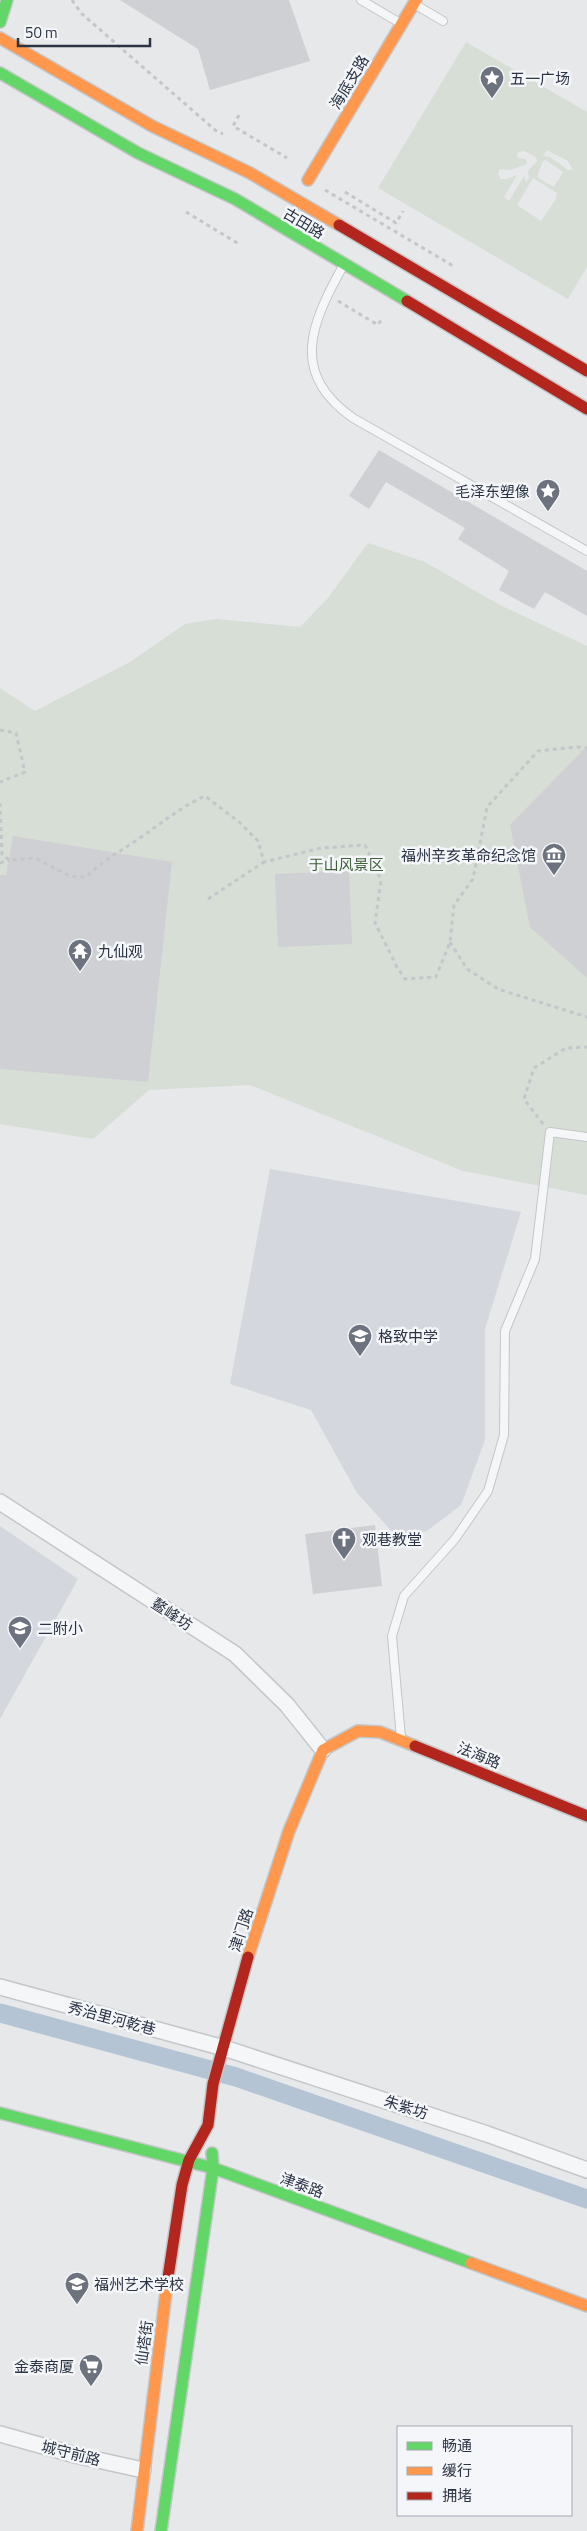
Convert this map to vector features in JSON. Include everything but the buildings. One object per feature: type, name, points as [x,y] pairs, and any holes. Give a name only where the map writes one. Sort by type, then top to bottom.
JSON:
[{"type":"street","points":[[0,22],[7,0]]},
{"type":"street","name":"海底支路","points":[[308,180],[415,2]]},
{"type":"street","name":"古田路","points":[[0,38],[152,126],[250,173],[587,371]]},
{"type":"street","name":"古田路","points":[[0,73],[138,152],[235,199],[587,409]]},
{"type":"street","name":"鳌峰坊","points":[[0,1502],[235,1654],[287,1705],[323,1750]]},
{"type":"street","name":"法海路","points":[[323,1750],[358,1731],[380,1732],[587,1816]]},
{"type":"street","name":"津门路","points":[[189,2160],[208,2125],[213,2084],[250,1948],[289,1831],[311,1774],[323,1750]]},
{"type":"street","name":"秀治里河乾巷","points":[[0,1987],[224,2048]]},
{"type":"street","name":"朱紫坊","points":[[224,2048],[486,2134],[587,2170]]},
{"type":"street","name":"津泰路","points":[[0,2113],[189,2160],[587,2306]]},
{"type":"street","points":[[161,2531],[213,2168],[208,2125]]},
{"type":"street","name":"仙塔街","points":[[136,2531],[182,2185],[189,2160]]},
{"type":"street","name":"城守前路","points":[[0,2434],[75,2455],[143,2470]]},
{"type":"lane","points":[[361,0],[402,24]]},
{"type":"lane","points":[[415,2],[443,21]]},
{"type":"lane","points":[[344,264],[330,290],[316,328],[310,359],[325,393],[336,406],[587,551]]},
{"type":"lane","points":[[401,1740],[392,1636],[404,1596],[455,1539],[488,1491],[504,1435],[505,1331],[535,1259],[550,1132],[587,1137]]},
{"type":"path","points":[[72,0],[82,14],[215,130],[232,139]]},
{"type":"path","points":[[240,115],[233,126],[287,158]]},
{"type":"path","points":[[308,180],[460,270]]},
{"type":"path","points":[[345,192],[396,223],[404,211]]},
{"type":"path","points":[[186,212],[239,244]]},
{"type":"path","points":[[331,297],[378,325],[381,320]]},
{"type":"path","points":[[0,730],[16,733],[25,772],[0,782]]},
{"type":"path","points":[[208,899],[264,862],[321,848],[365,845],[381,880],[375,923],[398,969],[405,979],[436,978],[450,942],[454,905],[473,879],[487,807],[538,751],[577,747],[587,748]]},
{"type":"path","points":[[0,863],[9,860],[35,858],[70,876],[86,877],[98,864],[140,838],[180,808],[205,796],[239,822],[258,841],[264,862]]},
{"type":"path","points":[[0,803],[2,854],[9,860]]},
{"type":"path","points":[[450,942],[467,969],[498,988],[587,1017]]},
{"type":"path","points":[[550,1132],[524,1098],[534,1068],[566,1048],[587,1047]]},
{"type":"shaded area","name":"格致中学","points":[[270,1169],[521,1212],[485,1329],[485,1440],[461,1505],[427,1531],[397,1537],[357,1493],[311,1410],[230,1384]]},
{"type":"shaded area","name":"二附小","points":[[0,1526],[78,1579],[0,1719]]},
{"type":"green space","name":"五一广场","points":[[466,42],[587,112],[587,267],[568,299],[378,188]],"holes":[[[547,150],[568,161],[573,170],[568,170],[550,157],[543,156]],[[524,151],[536,157],[537,161],[528,171],[529,179],[526,182],[524,176],[509,201],[504,197],[517,175],[507,179],[500,179],[498,172],[500,169],[510,170],[527,164],[526,159],[518,158],[518,152]],[[546,160],[563,172],[554,187],[537,177],[543,161]],[[533,178],[557,193],[556,199],[541,221],[517,205]]]},
{"type":"green space","name":"于山风景区","points":[[368,543],[425,562],[498,604],[587,646],[587,1195],[463,1171],[250,1085],[149,1090],[93,1139],[0,1124],[0,688],[35,711],[130,662],[185,624],[216,619],[300,627],[328,598]]},
{"type":"waterway","points":[[0,2013],[236,2077],[587,2199]]},
{"type":"traffic: fast","points":[[0,22],[7,0]]},
{"type":"traffic: fast","points":[[0,73],[138,153],[235,199],[407,301]]},
{"type":"traffic: fast","points":[[0,2113],[213,2168],[471,2263]]},
{"type":"traffic: fast","points":[[161,2531],[213,2168],[212,2153]]},
{"type":"traffic: slow","points":[[308,180],[416,0]]},
{"type":"traffic: slow","points":[[0,38],[152,126],[250,173],[339,225]]},
{"type":"traffic: slow","points":[[248,1957],[289,1831],[323,1750],[358,1731],[380,1732],[415,1746]]},
{"type":"traffic: slow","points":[[471,2263],[587,2306]]},
{"type":"traffic: slow","points":[[137,2531],[167,2284]]},
{"type":"traffic: jam","points":[[339,225],[587,371]]},
{"type":"traffic: jam","points":[[407,301],[587,409]]},
{"type":"traffic: jam","points":[[415,1746],[587,1816]]},
{"type":"traffic: jam","points":[[167,2284],[182,2185],[189,2160],[208,2125],[213,2084],[248,1957]]},
{"type":"place","name":"五一广场","points":[[492,99]]},
{"type":"place","name":"毛泽东塑像","points":[[548,512]]},
{"type":"place","name":"福州辛亥革命纪念馆","points":[[554,876]]},
{"type":"place","name":"九仙观","points":[[80,972]]},
{"type":"place","name":"格致中学","points":[[360,1357]]},
{"type":"place","name":"观巷教堂","points":[[344,1560]]},
{"type":"place","name":"二附小","points":[[20,1649]]},
{"type":"place","name":"福州艺术学校","points":[[77,2305]]},
{"type":"place","name":"金泰商厦","points":[[91,2387]]}]
